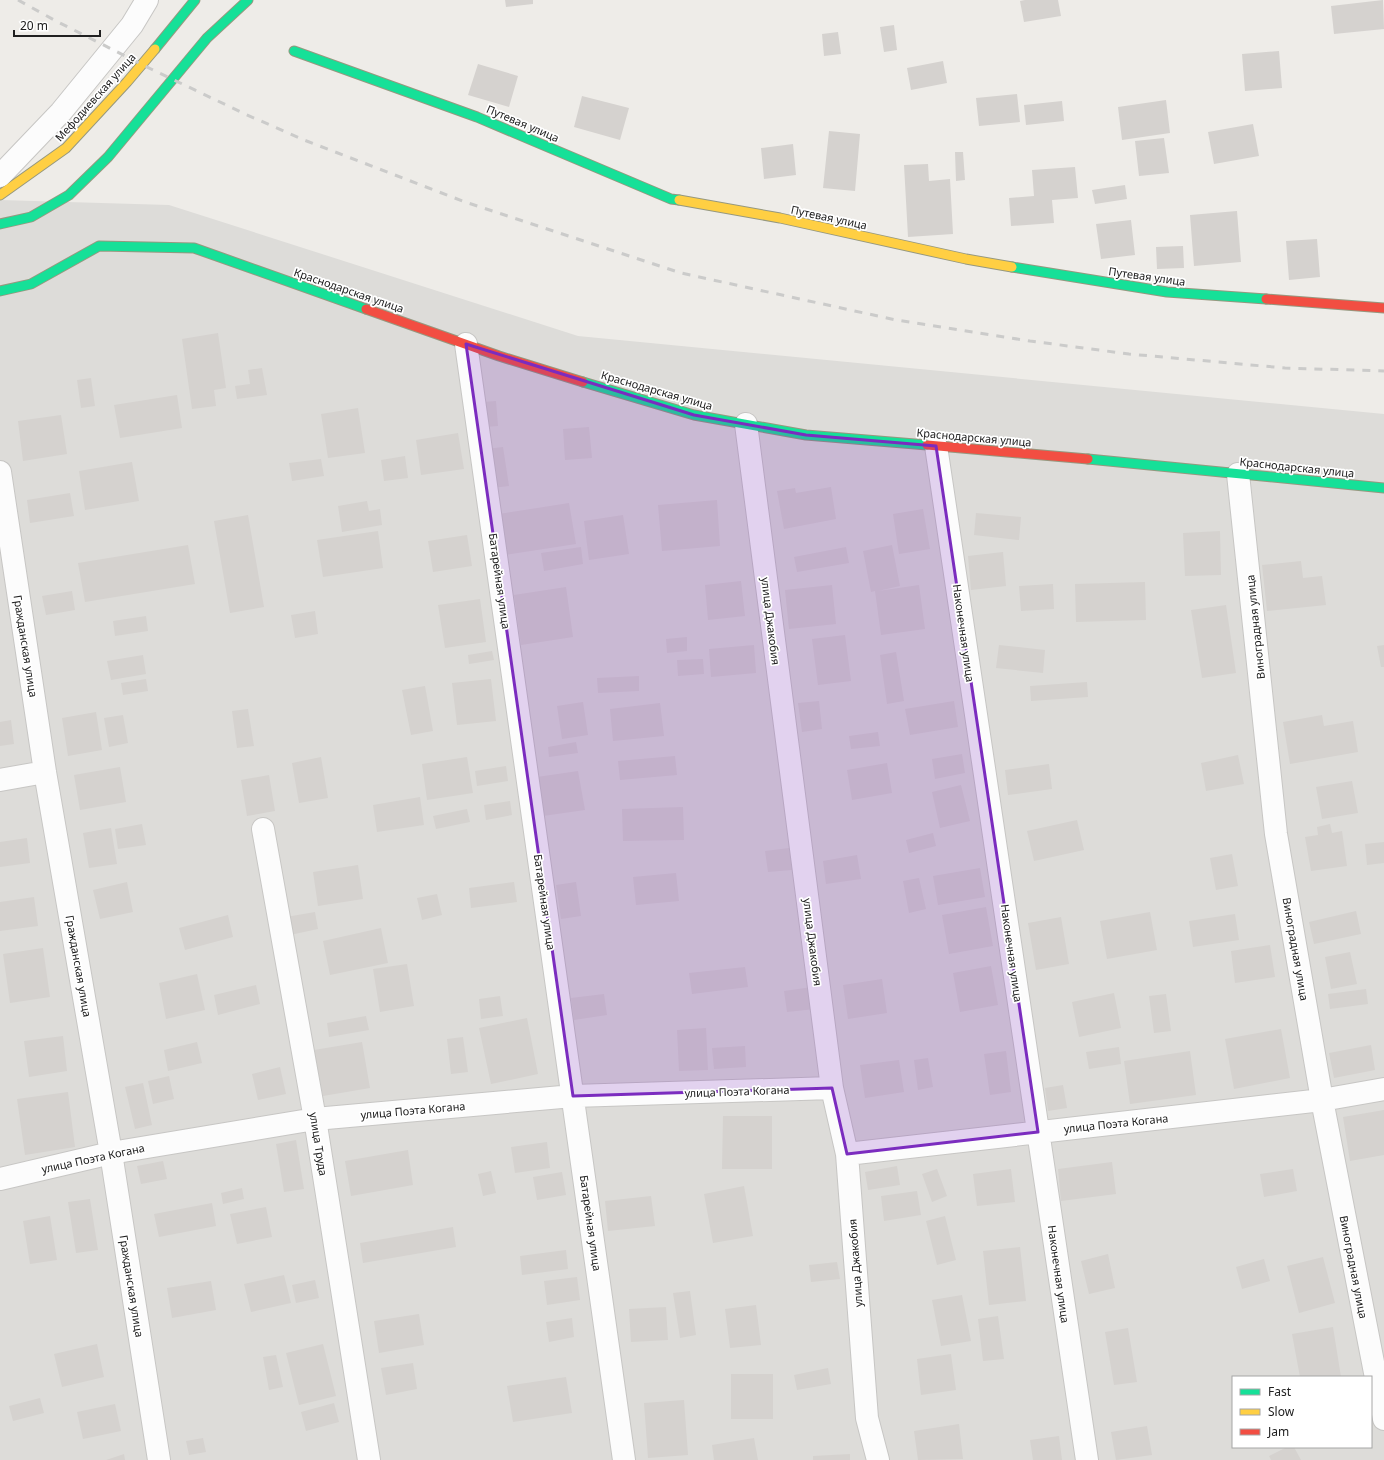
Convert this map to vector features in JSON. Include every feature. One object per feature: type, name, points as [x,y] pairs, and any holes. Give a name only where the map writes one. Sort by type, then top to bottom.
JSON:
[{"type":"street","points":[[0,176],[61,112],[132,25],[147,0]]},
{"type":"street","name":"Мефодиевская улица","points":[[0,195],[66,148],[127,82],[195,0]]},
{"type":"street","points":[[0,224],[31,217],[69,195],[108,157],[207,38],[248,0]]},
{"type":"street","name":"Путевая улица","points":[[294,51],[477,117],[671,199],[780,218],[966,259],[1167,292],[1384,308]]},
{"type":"street","name":"Краснодарская улица","points":[[0,291],[31,284],[99,246],[194,248],[499,356],[694,415],[806,435],[1384,488]]},
{"type":"street","name":"Батарейная улица","points":[[466,344],[624,1460]]},
{"type":"street","name":"улица Джакобия","points":[[746,424],[832,1088],[847,1154],[867,1418],[878,1460]]},
{"type":"street","name":"Наконечная улица","points":[[936,446],[1087,1460]]},
{"type":"street","name":"Гражданская улица","points":[[0,472],[46,772],[111,1153],[159,1460]]},
{"type":"street","name":"Виноградная улица","points":[[1238,474],[1276,834],[1322,1100],[1384,1419]]},
{"type":"street","points":[[0,780],[46,772]]},
{"type":"street","name":"улица Труда","points":[[263,830],[315,1119],[369,1460]]},
{"type":"street","name":"улица Поэта Когана","points":[[0,1179],[111,1153],[315,1119],[573,1096],[832,1088]]},
{"type":"street","name":"улица Поэта Когана","points":[[847,1154],[1322,1100],[1384,1089]]},
{"type":"highlighted area","points":[[466,344],[694,415],[806,435],[936,446],[1038,1132],[847,1154],[832,1088],[573,1096]]},
{"type":"shaded area","points":[[0,200],[169,205],[578,336],[1384,414],[1384,1460],[0,1460]]},
{"type":"building","points":[[505,0],[533,0],[533,4],[506,7]]},
{"type":"building","points":[[1058,0],[1061,16],[1024,22],[1020,1]]},
{"type":"building","points":[[1383,0],[1384,29],[1334,34],[1331,6]]},
{"type":"building","points":[[894,25],[897,50],[884,52],[880,27]]},
{"type":"building","points":[[838,32],[841,54],[824,56],[822,34]]},
{"type":"building","points":[[1279,51],[1282,88],[1245,91],[1242,54]]},
{"type":"building","points":[[943,61],[947,83],[911,90],[907,68]]},
{"type":"building","points":[[478,64],[518,76],[509,107],[468,95]]},
{"type":"building","points":[[1017,94],[1020,122],[979,126],[976,98]]},
{"type":"building","points":[[582,96],[629,108],[620,140],[574,127]]},
{"type":"building","points":[[1166,100],[1170,133],[1122,140],[1118,107]]},
{"type":"building","points":[[1062,101],[1064,121],[1026,125],[1024,105]]},
{"type":"building","points":[[1253,124],[1259,156],[1214,164],[1208,132]]},
{"type":"building","points":[[829,131],[860,134],[855,191],[823,188]]},
{"type":"building","points":[[1164,138],[1169,173],[1139,176],[1135,141]]},
{"type":"building","points":[[793,144],[796,175],[764,179],[761,148]]},
{"type":"building","points":[[955,152],[963,152],[965,180],[956,181]]},
{"type":"building","points":[[928,164],[929,181],[950,179],[953,234],[908,237],[904,165]]},
{"type":"building","points":[[1075,167],[1078,198],[1052,200],[1054,223],[1011,226],[1009,198],[1034,196],[1032,170]]},
{"type":"building","points":[[1125,185],[1127,199],[1095,204],[1092,190]]},
{"type":"building","points":[[1237,211],[1241,262],[1194,266],[1190,215]]},
{"type":"building","points":[[1131,220],[1135,255],[1101,259],[1096,224]]},
{"type":"building","points":[[1317,239],[1320,277],[1289,280],[1286,241]]},
{"type":"building","points":[[1183,246],[1184,268],[1157,269],[1156,247]]},
{"type":"building","points":[[218,333],[226,388],[214,390],[216,406],[192,409],[182,339]]},
{"type":"building","points":[[262,368],[267,395],[237,399],[235,386],[250,384],[248,370]]},
{"type":"building","points":[[91,378],[95,406],[81,408],[77,380]]},
{"type":"building","points":[[177,395],[182,428],[120,438],[114,405]]},
{"type":"building","points":[[496,401],[498,426],[485,427],[483,402]]},
{"type":"building","points":[[358,408],[365,453],[328,458],[321,414]]},
{"type":"building","points":[[61,415],[67,454],[23,461],[18,421]]},
{"type":"building","points":[[589,427],[592,458],[565,460],[563,429]]},
{"type":"building","points":[[458,433],[464,469],[421,475],[416,440]]},
{"type":"building","points":[[503,447],[509,486],[492,488],[486,449]]},
{"type":"building","points":[[405,456],[408,478],[384,481],[381,460]]},
{"type":"building","points":[[321,459],[324,476],[292,481],[289,463]]},
{"type":"building","points":[[132,462],[139,501],[85,510],[79,471]]},
{"type":"building","points":[[831,487],[836,519],[784,529],[777,491],[795,488],[796,493]]},
{"type":"building","points":[[70,493],[74,516],[30,523],[27,500]]},
{"type":"building","points":[[717,500],[720,546],[662,551],[658,505]]},
{"type":"building","points":[[367,501],[369,511],[380,509],[382,525],[342,532],[338,506]]},
{"type":"building","points":[[569,503],[576,544],[505,555],[499,514]]},
{"type":"building","points":[[923,509],[930,549],[899,554],[893,514]]},
{"type":"building","points":[[976,513],[1021,517],[1019,540],[974,535]]},
{"type":"building","points":[[248,515],[264,607],[230,613],[214,521]]},
{"type":"building","points":[[623,515],[629,554],[589,560],[584,521]]},
{"type":"building","points":[[378,531],[383,568],[323,577],[317,540]]},
{"type":"building","points":[[1220,531],[1221,575],[1185,576],[1183,533]]},
{"type":"building","points":[[467,535],[472,566],[433,572],[428,541]]},
{"type":"building","points":[[188,545],[195,584],[85,602],[78,563]]},
{"type":"building","points":[[892,545],[900,586],[878,591],[919,585],[925,629],[881,635],[875,591],[871,592],[863,551]]},
{"type":"building","points":[[581,547],[583,564],[544,571],[541,553]]},
{"type":"building","points":[[846,547],[849,563],[797,572],[794,557]]},
{"type":"building","points":[[1003,552],[1006,586],[971,590],[968,556]]},
{"type":"building","points":[[1301,561],[1303,578],[1322,576],[1326,605],[1267,611],[1262,565]]},
{"type":"building","points":[[741,581],[745,616],[708,620],[705,585]]},
{"type":"building","points":[[1145,582],[1146,620],[1076,622],[1075,584]]},
{"type":"building","points":[[1053,584],[1054,609],[1021,611],[1019,586]]},
{"type":"building","points":[[832,585],[836,624],[789,629],[785,590]]},
{"type":"building","points":[[566,587],[573,637],[521,645],[514,595]]},
{"type":"building","points":[[72,591],[75,610],[46,615],[42,596]]},
{"type":"building","points":[[480,599],[486,642],[445,648],[438,605]]},
{"type":"building","points":[[1226,605],[1236,673],[1202,678],[1191,610]]},
{"type":"building","points":[[315,611],[318,634],[295,638],[291,615]]},
{"type":"building","points":[[146,616],[148,631],[115,636],[113,621]]},
{"type":"building","points":[[845,635],[851,681],[818,685],[812,639]]},
{"type":"building","points":[[687,637],[687,651],[667,653],[666,639]]},
{"type":"building","points":[[754,645],[756,673],[711,677],[709,649]]},
{"type":"building","points":[[999,645],[1045,650],[1043,673],[996,668]]},
{"type":"building","points":[[1384,645],[1384,667],[1381,667],[1377,646]]},
{"type":"building","points":[[492,651],[494,660],[469,664],[468,655]]},
{"type":"building","points":[[896,652],[904,701],[887,704],[880,655]]},
{"type":"building","points":[[143,655],[146,674],[111,680],[107,661]]},
{"type":"building","points":[[703,659],[704,674],[678,676],[677,660]]},
{"type":"building","points":[[639,676],[639,691],[598,693],[597,678]]},
{"type":"building","points":[[146,679],[148,691],[123,695],[121,683]]},
{"type":"building","points":[[491,679],[496,721],[457,725],[452,683]]},
{"type":"building","points":[[1087,682],[1088,697],[1031,701],[1030,686]]},
{"type":"building","points":[[425,686],[433,731],[411,735],[402,690]]},
{"type":"building","points":[[819,701],[822,729],[802,732],[798,703]]},
{"type":"building","points":[[954,701],[958,727],[910,735],[905,709]]},
{"type":"building","points":[[583,702],[588,735],[562,739],[557,706]]},
{"type":"building","points":[[660,703],[664,736],[613,741],[610,709]]},
{"type":"building","points":[[248,709],[254,746],[237,748],[232,711]]},
{"type":"building","points":[[96,712],[102,750],[68,756],[62,718]]},
{"type":"building","points":[[123,715],[128,743],[109,747],[104,718]]},
{"type":"building","points":[[1322,715],[1324,726],[1353,721],[1358,752],[1290,764],[1283,722]]},
{"type":"building","points":[[11,720],[14,744],[0,746],[0,722]]},
{"type":"building","points":[[878,732],[880,746],[851,749],[849,736]]},
{"type":"building","points":[[576,742],[578,753],[549,757],[548,747]]},
{"type":"building","points":[[962,754],[965,773],[935,779],[932,759]]},
{"type":"building","points":[[1238,755],[1244,784],[1206,791],[1201,763]]},
{"type":"building","points":[[675,756],[677,775],[620,780],[618,761]]},
{"type":"building","points":[[321,757],[328,798],[299,803],[292,763]]},
{"type":"building","points":[[467,757],[473,793],[427,800],[422,764]]},
{"type":"building","points":[[887,763],[892,793],[852,800],[847,770]]},
{"type":"building","points":[[1049,764],[1052,789],[1008,795],[1005,770]]},
{"type":"building","points":[[506,766],[508,781],[477,786],[475,771]]},
{"type":"building","points":[[120,767],[126,802],[80,810],[74,775]]},
{"type":"building","points":[[578,771],[585,810],[543,816],[537,777]]},
{"type":"building","points":[[269,775],[275,811],[247,816],[241,780]]},
{"type":"building","points":[[1352,781],[1358,813],[1322,819],[1316,787]]},
{"type":"building","points":[[961,785],[970,821],[940,828],[932,792]]},
{"type":"building","points":[[420,797],[424,825],[377,832],[373,805]]},
{"type":"building","points":[[510,801],[512,815],[486,820],[484,805]]},
{"type":"building","points":[[683,807],[684,840],[623,841],[622,809]]},
{"type":"building","points":[[467,809],[470,822],[436,829],[433,816]]},
{"type":"building","points":[[1077,820],[1084,850],[1034,861],[1027,831]]},
{"type":"building","points":[[142,824],[146,845],[118,849],[115,829]]},
{"type":"building","points":[[1330,824],[1332,833],[1342,831],[1347,866],[1311,871],[1305,837],[1318,835],[1317,827]]},
{"type":"building","points":[[111,828],[117,864],[89,868],[83,833]]},
{"type":"building","points":[[933,833],[936,846],[909,853],[906,840]]},
{"type":"building","points":[[27,838],[30,863],[0,867],[0,842]]},
{"type":"building","points":[[1384,842],[1384,863],[1367,865],[1365,844]]},
{"type":"building","points":[[789,848],[792,870],[768,872],[765,851]]},
{"type":"building","points":[[1232,854],[1238,886],[1216,890],[1210,858]]},
{"type":"building","points":[[857,855],[861,879],[826,884],[823,861]]},
{"type":"building","points":[[358,865],[363,899],[318,906],[313,872]]},
{"type":"building","points":[[980,868],[985,897],[938,905],[933,876]]},
{"type":"building","points":[[676,873],[679,901],[636,905],[633,877]]},
{"type":"building","points":[[919,878],[926,909],[909,913],[903,881]]},
{"type":"building","points":[[127,882],[133,912],[100,919],[93,890]]},
{"type":"building","points":[[514,882],[517,902],[471,908],[469,888]]},
{"type":"building","points":[[576,882],[581,916],[561,919],[556,885]]},
{"type":"building","points":[[437,894],[442,915],[422,920],[417,898]]},
{"type":"building","points":[[34,897],[38,926],[0,931],[0,902]]},
{"type":"building","points":[[986,907],[993,946],[949,954],[942,915]]},
{"type":"building","points":[[1356,911],[1361,934],[1314,944],[1309,922]]},
{"type":"building","points":[[315,912],[318,929],[290,935],[286,917]]},
{"type":"building","points":[[1150,912],[1157,950],[1107,959],[1100,921]]},
{"type":"building","points":[[1235,914],[1239,940],[1193,947],[1189,921]]},
{"type":"building","points":[[228,915],[233,937],[185,950],[179,928]]},
{"type":"building","points":[[1061,917],[1069,964],[1036,970],[1028,923]]},
{"type":"building","points":[[381,928],[388,963],[330,975],[323,941]]},
{"type":"building","points":[[1270,945],[1275,977],[1235,983],[1231,951]]},
{"type":"building","points":[[43,948],[50,997],[10,1003],[3,954]]},
{"type":"building","points":[[1350,952],[1357,984],[1331,989],[1325,957]]},
{"type":"building","points":[[407,964],[414,1006],[380,1012],[373,969]]},
{"type":"building","points":[[991,966],[998,1005],[960,1012],[953,973]]},
{"type":"building","points":[[745,967],[748,987],[692,994],[689,973]]},
{"type":"building","points":[[197,974],[205,1010],[166,1019],[159,983]]},
{"type":"building","points":[[882,979],[887,1013],[848,1019],[843,985]]},
{"type":"building","points":[[256,985],[260,1004],[218,1015],[214,995]]},
{"type":"building","points":[[812,987],[815,1009],[787,1012],[784,991]]},
{"type":"building","points":[[1366,989],[1368,1004],[1330,1009],[1328,994]]},
{"type":"building","points":[[1114,993],[1121,1028],[1079,1037],[1072,1002]]},
{"type":"building","points":[[604,994],[607,1015],[574,1020],[571,998]]},
{"type":"building","points":[[1166,994],[1171,1031],[1154,1033],[1149,996]]},
{"type":"building","points":[[500,996],[503,1016],[481,1019],[479,999]]},
{"type":"building","points":[[366,1016],[369,1030],[329,1037],[327,1023]]},
{"type":"building","points":[[527,1018],[538,1074],[491,1084],[479,1028]]},
{"type":"building","points":[[706,1028],[708,1070],[679,1071],[677,1030]]},
{"type":"building","points":[[1281,1029],[1290,1078],[1234,1089],[1225,1039]]},
{"type":"building","points":[[63,1036],[67,1071],[29,1077],[24,1041]]},
{"type":"building","points":[[463,1037],[468,1072],[451,1074],[447,1039]]},
{"type":"building","points":[[197,1042],[202,1063],[168,1071],[164,1050]]},
{"type":"building","points":[[362,1042],[370,1088],[323,1096],[314,1050]]},
{"type":"building","points":[[1371,1045],[1375,1070],[1334,1078],[1329,1053]]},
{"type":"building","points":[[745,1046],[746,1067],[714,1069],[712,1048]]},
{"type":"building","points":[[1119,1047],[1121,1064],[1089,1069],[1086,1052]]},
{"type":"building","points":[[1006,1051],[1011,1092],[990,1095],[984,1054]]},
{"type":"building","points":[[1190,1051],[1196,1095],[1130,1104],[1124,1061]]},
{"type":"building","points":[[928,1058],[933,1087],[918,1090],[914,1060]]},
{"type":"building","points":[[899,1060],[904,1092],[865,1098],[860,1065]]},
{"type":"building","points":[[280,1067],[286,1094],[258,1100],[252,1074]]},
{"type":"building","points":[[169,1076],[174,1099],[153,1104],[148,1081]]},
{"type":"building","points":[[143,1083],[152,1125],[135,1129],[125,1087]]},
{"type":"building","points":[[1063,1085],[1067,1108],[1048,1111],[1045,1088]]},
{"type":"building","points":[[68,1092],[75,1147],[25,1155],[17,1099]]},
{"type":"building","points":[[1384,1110],[1384,1155],[1350,1161],[1343,1117]]},
{"type":"building","points":[[723,1116],[772,1116],[772,1169],[722,1169]]},
{"type":"building","points":[[296,1140],[304,1189],[284,1192],[276,1144]]},
{"type":"building","points":[[547,1142],[550,1168],[515,1173],[511,1147]]},
{"type":"building","points":[[408,1150],[413,1185],[351,1196],[345,1161]]},
{"type":"building","points":[[163,1161],[167,1179],[141,1184],[137,1166]]},
{"type":"building","points":[[1112,1162],[1116,1194],[1061,1201],[1058,1169]]},
{"type":"building","points":[[897,1166],[900,1185],[868,1190],[865,1172]]},
{"type":"building","points":[[937,1169],[947,1196],[932,1202],[922,1174]]},
{"type":"building","points":[[1011,1169],[1015,1202],[977,1206],[973,1174]]},
{"type":"building","points":[[1293,1169],[1297,1191],[1264,1197],[1260,1174]]},
{"type":"building","points":[[491,1171],[496,1193],[483,1196],[478,1174]]},
{"type":"building","points":[[562,1172],[566,1195],[537,1200],[533,1177]]},
{"type":"building","points":[[744,1186],[753,1236],[713,1243],[704,1194]]},
{"type":"building","points":[[242,1188],[244,1199],[223,1204],[221,1193]]},
{"type":"building","points":[[917,1191],[921,1215],[884,1221],[881,1196]]},
{"type":"building","points":[[651,1196],[655,1226],[608,1231],[605,1201]]},
{"type":"building","points":[[90,1199],[98,1250],[76,1253],[68,1202]]},
{"type":"building","points":[[212,1203],[216,1226],[159,1237],[154,1214]]},
{"type":"building","points":[[266,1207],[272,1237],[237,1244],[230,1214]]},
{"type":"building","points":[[50,1216],[57,1260],[30,1264],[23,1221]]},
{"type":"building","points":[[945,1216],[956,1260],[937,1265],[926,1221]]},
{"type":"building","points":[[453,1227],[456,1247],[363,1263],[360,1243]]},
{"type":"building","points":[[1020,1247],[1026,1301],[989,1305],[983,1251]]},
{"type":"building","points":[[566,1250],[568,1269],[522,1275],[520,1256]]},
{"type":"building","points":[[1108,1254],[1115,1288],[1089,1294],[1081,1261]]},
{"type":"building","points":[[1323,1257],[1335,1303],[1299,1313],[1287,1266]]},
{"type":"building","points":[[1264,1259],[1270,1281],[1242,1289],[1236,1267]]},
{"type":"building","points":[[837,1262],[840,1279],[811,1282],[809,1265]]},
{"type":"building","points":[[284,1275],[291,1303],[251,1312],[244,1284]]},
{"type":"building","points":[[577,1277],[580,1300],[547,1305],[544,1281]]},
{"type":"building","points":[[315,1280],[319,1298],[296,1303],[292,1285]]},
{"type":"building","points":[[211,1281],[216,1310],[172,1318],[167,1288]]},
{"type":"building","points":[[690,1291],[696,1335],[680,1338],[673,1293]]},
{"type":"building","points":[[962,1295],[971,1341],[941,1346],[932,1300]]},
{"type":"building","points":[[756,1305],[761,1345],[730,1348],[725,1309]]},
{"type":"building","points":[[666,1307],[668,1340],[631,1342],[629,1309]]},
{"type":"building","points":[[419,1314],[424,1345],[379,1353],[374,1321]]},
{"type":"building","points":[[998,1316],[1004,1359],[983,1361],[978,1319]]},
{"type":"building","points":[[572,1318],[574,1337],[549,1342],[546,1322]]},
{"type":"building","points":[[1333,1327],[1341,1376],[1300,1376],[1292,1334]]},
{"type":"building","points":[[1128,1328],[1137,1382],[1114,1385],[1105,1332]]},
{"type":"building","points":[[97,1344],[104,1377],[62,1387],[54,1354]]},
{"type":"building","points":[[323,1344],[336,1396],[299,1405],[286,1353]]},
{"type":"building","points":[[951,1354],[956,1390],[921,1395],[917,1359]]},
{"type":"building","points":[[276,1355],[283,1387],[269,1390],[263,1357]]},
{"type":"building","points":[[413,1363],[417,1389],[386,1395],[381,1368]]},
{"type":"building","points":[[828,1368],[831,1384],[797,1390],[794,1375]]},
{"type":"building","points":[[731,1374],[773,1374],[773,1419],[731,1419]]},
{"type":"building","points":[[566,1377],[572,1413],[513,1422],[507,1386]]},
{"type":"building","points":[[40,1398],[44,1413],[13,1421],[9,1406]]},
{"type":"building","points":[[684,1400],[688,1455],[648,1458],[644,1403]]},
{"type":"building","points":[[334,1403],[339,1422],[306,1431],[301,1412]]},
{"type":"building","points":[[115,1404],[121,1431],[83,1439],[77,1412]]},
{"type":"building","points":[[959,1424],[963,1459],[918,1460],[914,1431]]},
{"type":"building","points":[[1147,1426],[1152,1455],[1116,1460],[1111,1432]]},
{"type":"building","points":[[1059,1436],[1062,1460],[1033,1460],[1030,1440]]},
{"type":"building","points":[[203,1438],[206,1452],[189,1455],[186,1441]]},
{"type":"building","points":[[754,1438],[758,1460],[714,1460],[712,1445]]},
{"type":"building","points":[[1285,1448],[1295,1448],[1301,1460],[1271,1460],[1269,1456]]},
{"type":"building","points":[[124,1454],[125,1460],[106,1460]]},
{"type":"building","points":[[850,1454],[850,1460],[813,1460],[813,1456]]},
{"type":"railway","points":[[18,0],[151,69],[245,114],[304,140],[465,202],[681,273],[896,320],[1030,341],[1129,354],[1285,368],[1384,371]]},
{"type":"traffic: fast","points":[[155,49],[195,0]]},
{"type":"traffic: fast","points":[[0,224],[31,217],[69,195],[108,157],[207,38],[248,0]]},
{"type":"traffic: fast","points":[[294,51],[477,117],[671,199],[679,200]]},
{"type":"traffic: fast","points":[[0,291],[31,284],[99,246],[194,248],[366,309]]},
{"type":"traffic: fast","points":[[1012,267],[1167,292],[1266,299]]},
{"type":"traffic: fast","points":[[583,382],[694,415],[806,435],[927,445]]},
{"type":"traffic: fast","points":[[1088,459],[1384,488]]},
{"type":"traffic: slow","points":[[0,195],[66,148],[127,82],[155,49]]},
{"type":"traffic: slow","points":[[679,200],[780,218],[966,259],[1012,267]]},
{"type":"traffic: jam","points":[[1266,299],[1384,308]]},
{"type":"traffic: jam","points":[[366,309],[499,356],[583,382]]},
{"type":"traffic: jam","points":[[927,445],[1088,459]]}]
